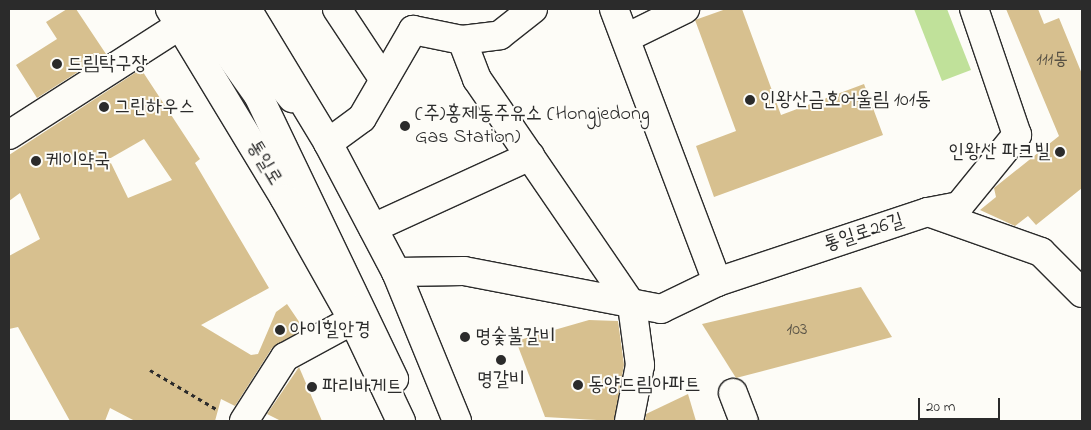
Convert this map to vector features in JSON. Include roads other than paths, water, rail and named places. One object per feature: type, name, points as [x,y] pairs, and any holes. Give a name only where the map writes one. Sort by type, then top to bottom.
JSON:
[{"type":"street","points":[[219,9],[322,134]]},
{"type":"street","points":[[247,9],[322,134],[396,272],[457,421]]},
{"type":"street","points":[[337,9],[384,80]]},
{"type":"street","points":[[322,134],[362,118],[413,30],[462,40],[500,35],[533,9]]},
{"type":"street","points":[[614,9],[717,282]]},
{"type":"street","points":[[626,38],[685,9]]},
{"type":"street","points":[[928,212],[959,206],[1017,134],[974,9]]},
{"type":"street","points":[[9,135],[183,14],[258,95],[371,324],[410,421]]},
{"type":"street","name":"통일로","points":[[183,14],[353,320],[401,421]]},
{"type":"street","points":[[462,40],[477,79],[632,305],[640,365],[629,421]]},
{"type":"street","points":[[373,228],[530,156]]},
{"type":"street","name":"통일로26길","points":[[396,272],[464,271],[661,310],[717,282],[928,212],[1041,252],[1082,293]]},
{"type":"street","points":[[233,417],[285,357],[353,320]]},
{"type":"street","points":[[733,393],[744,421]]},
{"type":"place","name":"드림탁구장","points":[[57,64]]},
{"type":"place","name":"인왕산금호어울림 101동","points":[[750,100]]},
{"type":"place","name":"그린하우스","points":[[104,107]]},
{"type":"place","name":"(주)홍제동주유소 (Hongjedong Gas Station)","points":[[405,126]]},
{"type":"place","name":"인왕산 파크빌","points":[[1060,152]]},
{"type":"place","name":"케이약국","points":[[36,161]]},
{"type":"place","name":"아이힐안경","points":[[280,330]]},
{"type":"place","name":"명숯불갈비","points":[[465,337]]},
{"type":"place","name":"명갈비","points":[[501,360]]},
{"type":"place","name":"동양드림아파트","points":[[578,385]]},
{"type":"place","name":"파리바게트","points":[[312,387]]}]
